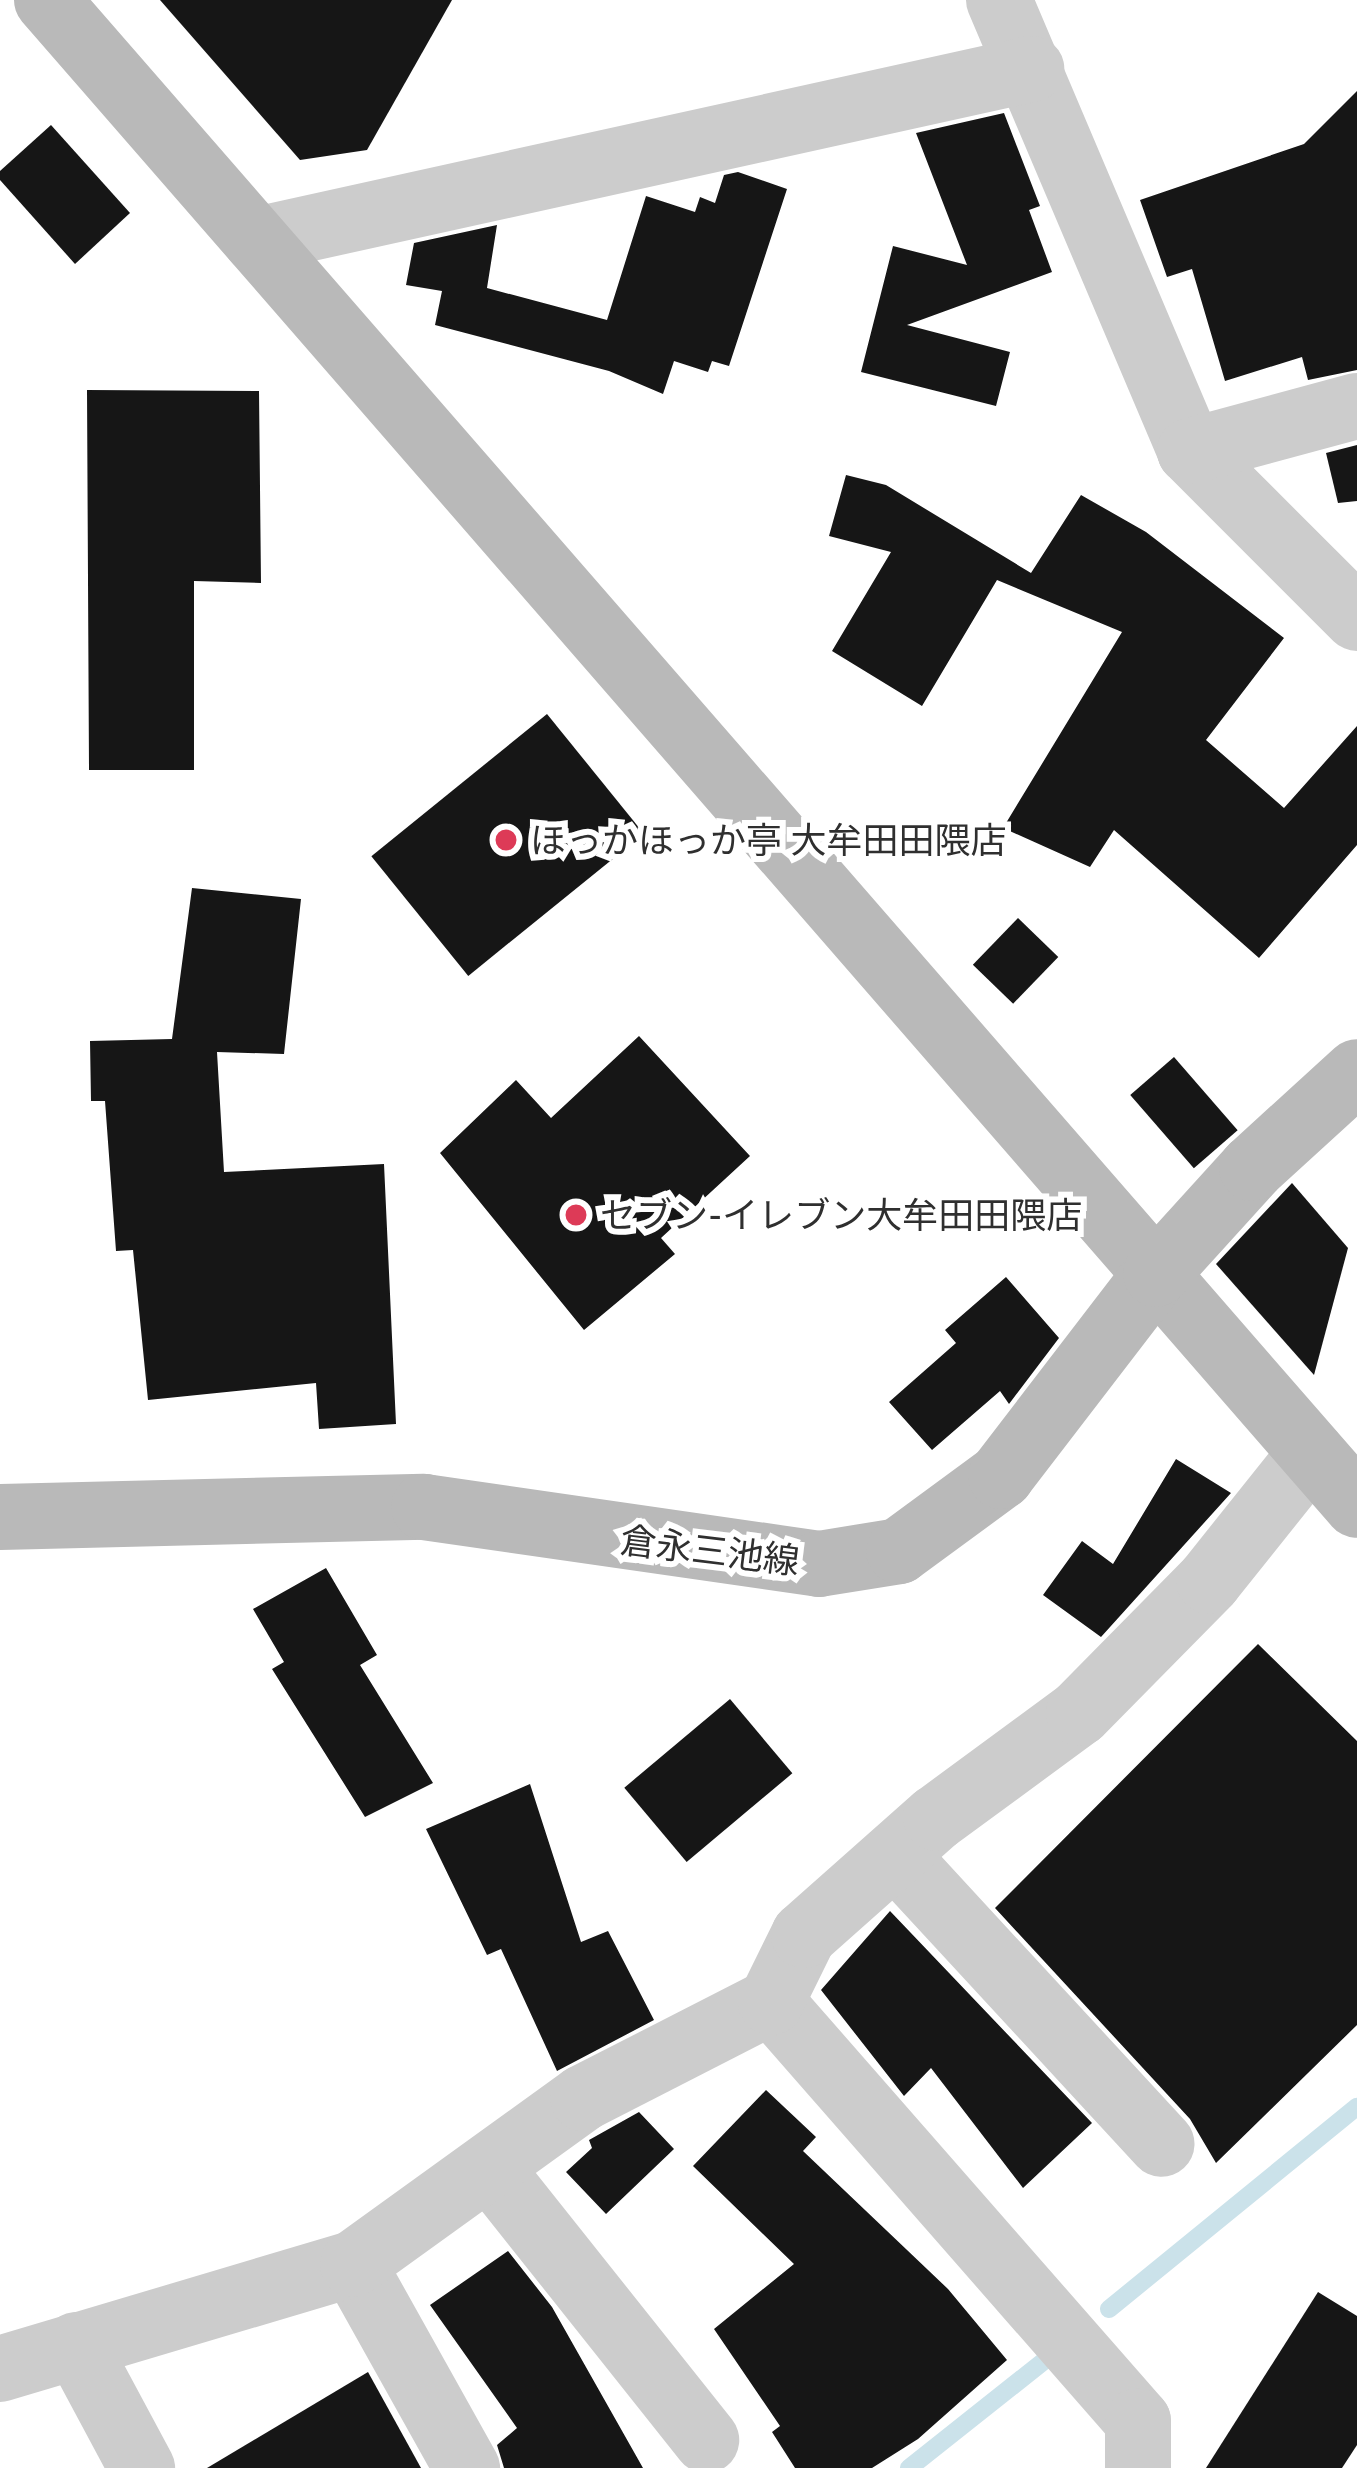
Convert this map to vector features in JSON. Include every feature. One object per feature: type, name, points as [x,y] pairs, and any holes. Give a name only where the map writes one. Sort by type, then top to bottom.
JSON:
[{"type":"street","points":[[47,0],[1357,1505]]},
{"type":"street","points":[[999,0],[1190,451],[1357,618]]},
{"type":"street","points":[[256,240],[1031,69]]},
{"type":"street","points":[[1190,451],[1357,406]]},
{"type":"street","name":"倉永三池線","points":[[0,1517],[424,1507],[819,1564],[899,1551],[1001,1476],[1156,1274],[1252,1168],[1357,1072]]},
{"type":"street","points":[[0,2369],[353,2264],[584,2098],[771,2002],[805,1935],[895,1855],[1079,1713],[1209,1581],[1311,1453]]},
{"type":"street","points":[[895,1855],[1162,2144]]},
{"type":"street","points":[[771,2002],[1138,2421],[1138,2468]]},
{"type":"street","points":[[489,2167],[706,2440]]},
{"type":"street","points":[[353,2264],[467,2468]]},
{"type":"street","points":[[76,2345],[142,2468]]},
{"type":"building","points":[[160,0],[452,0],[367,150],[300,160]]},
{"type":"building","points":[[1357,91],[1357,370],[1308,380],[1302,357],[1225,381],[1192,269],[1167,277],[1140,200],[1304,144]]},
{"type":"building","points":[[1004,113],[1040,206],[1029,210],[1052,272],[907,325],[1010,352],[996,406],[861,372],[893,246],[967,265],[916,133]]},
{"type":"building","points":[[51,125],[130,213],[75,264],[0,180],[0,171]]},
{"type":"building","points":[[738,172],[787,189],[729,366],[712,361],[708,372],[674,361],[663,394],[609,371],[435,325],[442,291],[406,285],[414,243],[497,225],[487,288],[607,320],[646,196],[695,212],[700,197],[715,203],[724,175]]},
{"type":"building","points":[[87,390],[259,391],[261,583],[194,581],[194,770],[89,770]]},
{"type":"building","points":[[1357,445],[1357,501],[1338,503],[1326,453]]},
{"type":"building","points":[[846,475],[886,485],[1031,573],[1081,495],[1146,532],[1284,638],[1206,740],[1284,808],[1357,726],[1357,845],[1259,958],[1114,830],[1090,867],[1003,828],[1122,632],[997,580],[922,706],[832,651],[891,552],[829,536]]},
{"type":"building","points":[[547,714],[644,834],[468,976],[371,856]]},
{"type":"building","points":[[192,888],[301,899],[284,1054],[217,1052],[224,1172],[384,1164],[396,1424],[319,1429],[316,1383],[148,1400],[133,1250],[116,1251],[105,1101],[91,1101],[90,1041],[172,1039]]},
{"type":"building","points":[[1018,918],[1058,957],[1013,1004],[973,965]]},
{"type":"building","points":[[639,1036],[750,1156],[661,1238],[675,1254],[584,1330],[440,1153],[516,1080],[551,1118]]},
{"type":"building","points":[[1174,1057],[1238,1130],[1194,1168],[1130,1095]]},
{"type":"building","points":[[1292,1183],[1348,1248],[1314,1375],[1216,1264]]},
{"type":"building","points":[[1006,1277],[1059,1338],[1009,1404],[1000,1391],[932,1450],[889,1402],[956,1343],[945,1330]]},
{"type":"building","points":[[1176,1459],[1231,1493],[1101,1637],[1043,1595],[1082,1541],[1113,1564]]},
{"type":"building","points":[[326,1568],[377,1655],[360,1665],[433,1783],[365,1817],[272,1669],[284,1662],[253,1609]]},
{"type":"building","points":[[1258,1644],[1357,1741],[1357,2025],[1216,2163],[1190,2119],[995,1908]]},
{"type":"building","points":[[730,1699],[792,1773],[687,1862],[624,1788]]},
{"type":"building","points":[[530,1784],[581,1942],[608,1931],[654,2020],[557,2071],[501,1949],[487,1955],[426,1829]]},
{"type":"building","points":[[890,1911],[1092,2123],[1023,2188],[931,2068],[904,2096],[821,1990]]},
{"type":"building","points":[[766,2090],[816,2137],[803,2151],[948,2289],[1007,2360],[918,2439],[872,2468],[795,2468],[772,2432],[780,2426],[714,2329],[794,2264],[693,2166]]},
{"type":"building","points":[[639,2112],[674,2149],[606,2214],[566,2172],[592,2148],[589,2140]]},
{"type":"building","points":[[508,2251],[552,2307],[643,2468],[504,2468],[497,2445],[517,2428],[430,2305]]},
{"type":"building","points":[[1318,2292],[1357,2316],[1357,2445],[1342,2468],[1206,2468]]},
{"type":"building","points":[[368,2372],[421,2468],[207,2468]]},
{"type":"waterway","points":[[1109,2309],[1357,2107]]},
{"type":"waterway","points":[[909,2468],[1049,2357]]},
{"type":"place","name":"ほっかほっか亭 大牟田田隈店","points":[[506,840]]},
{"type":"place","name":"セブン-イレブン大牟田田隈店","points":[[576,1215]]}]
